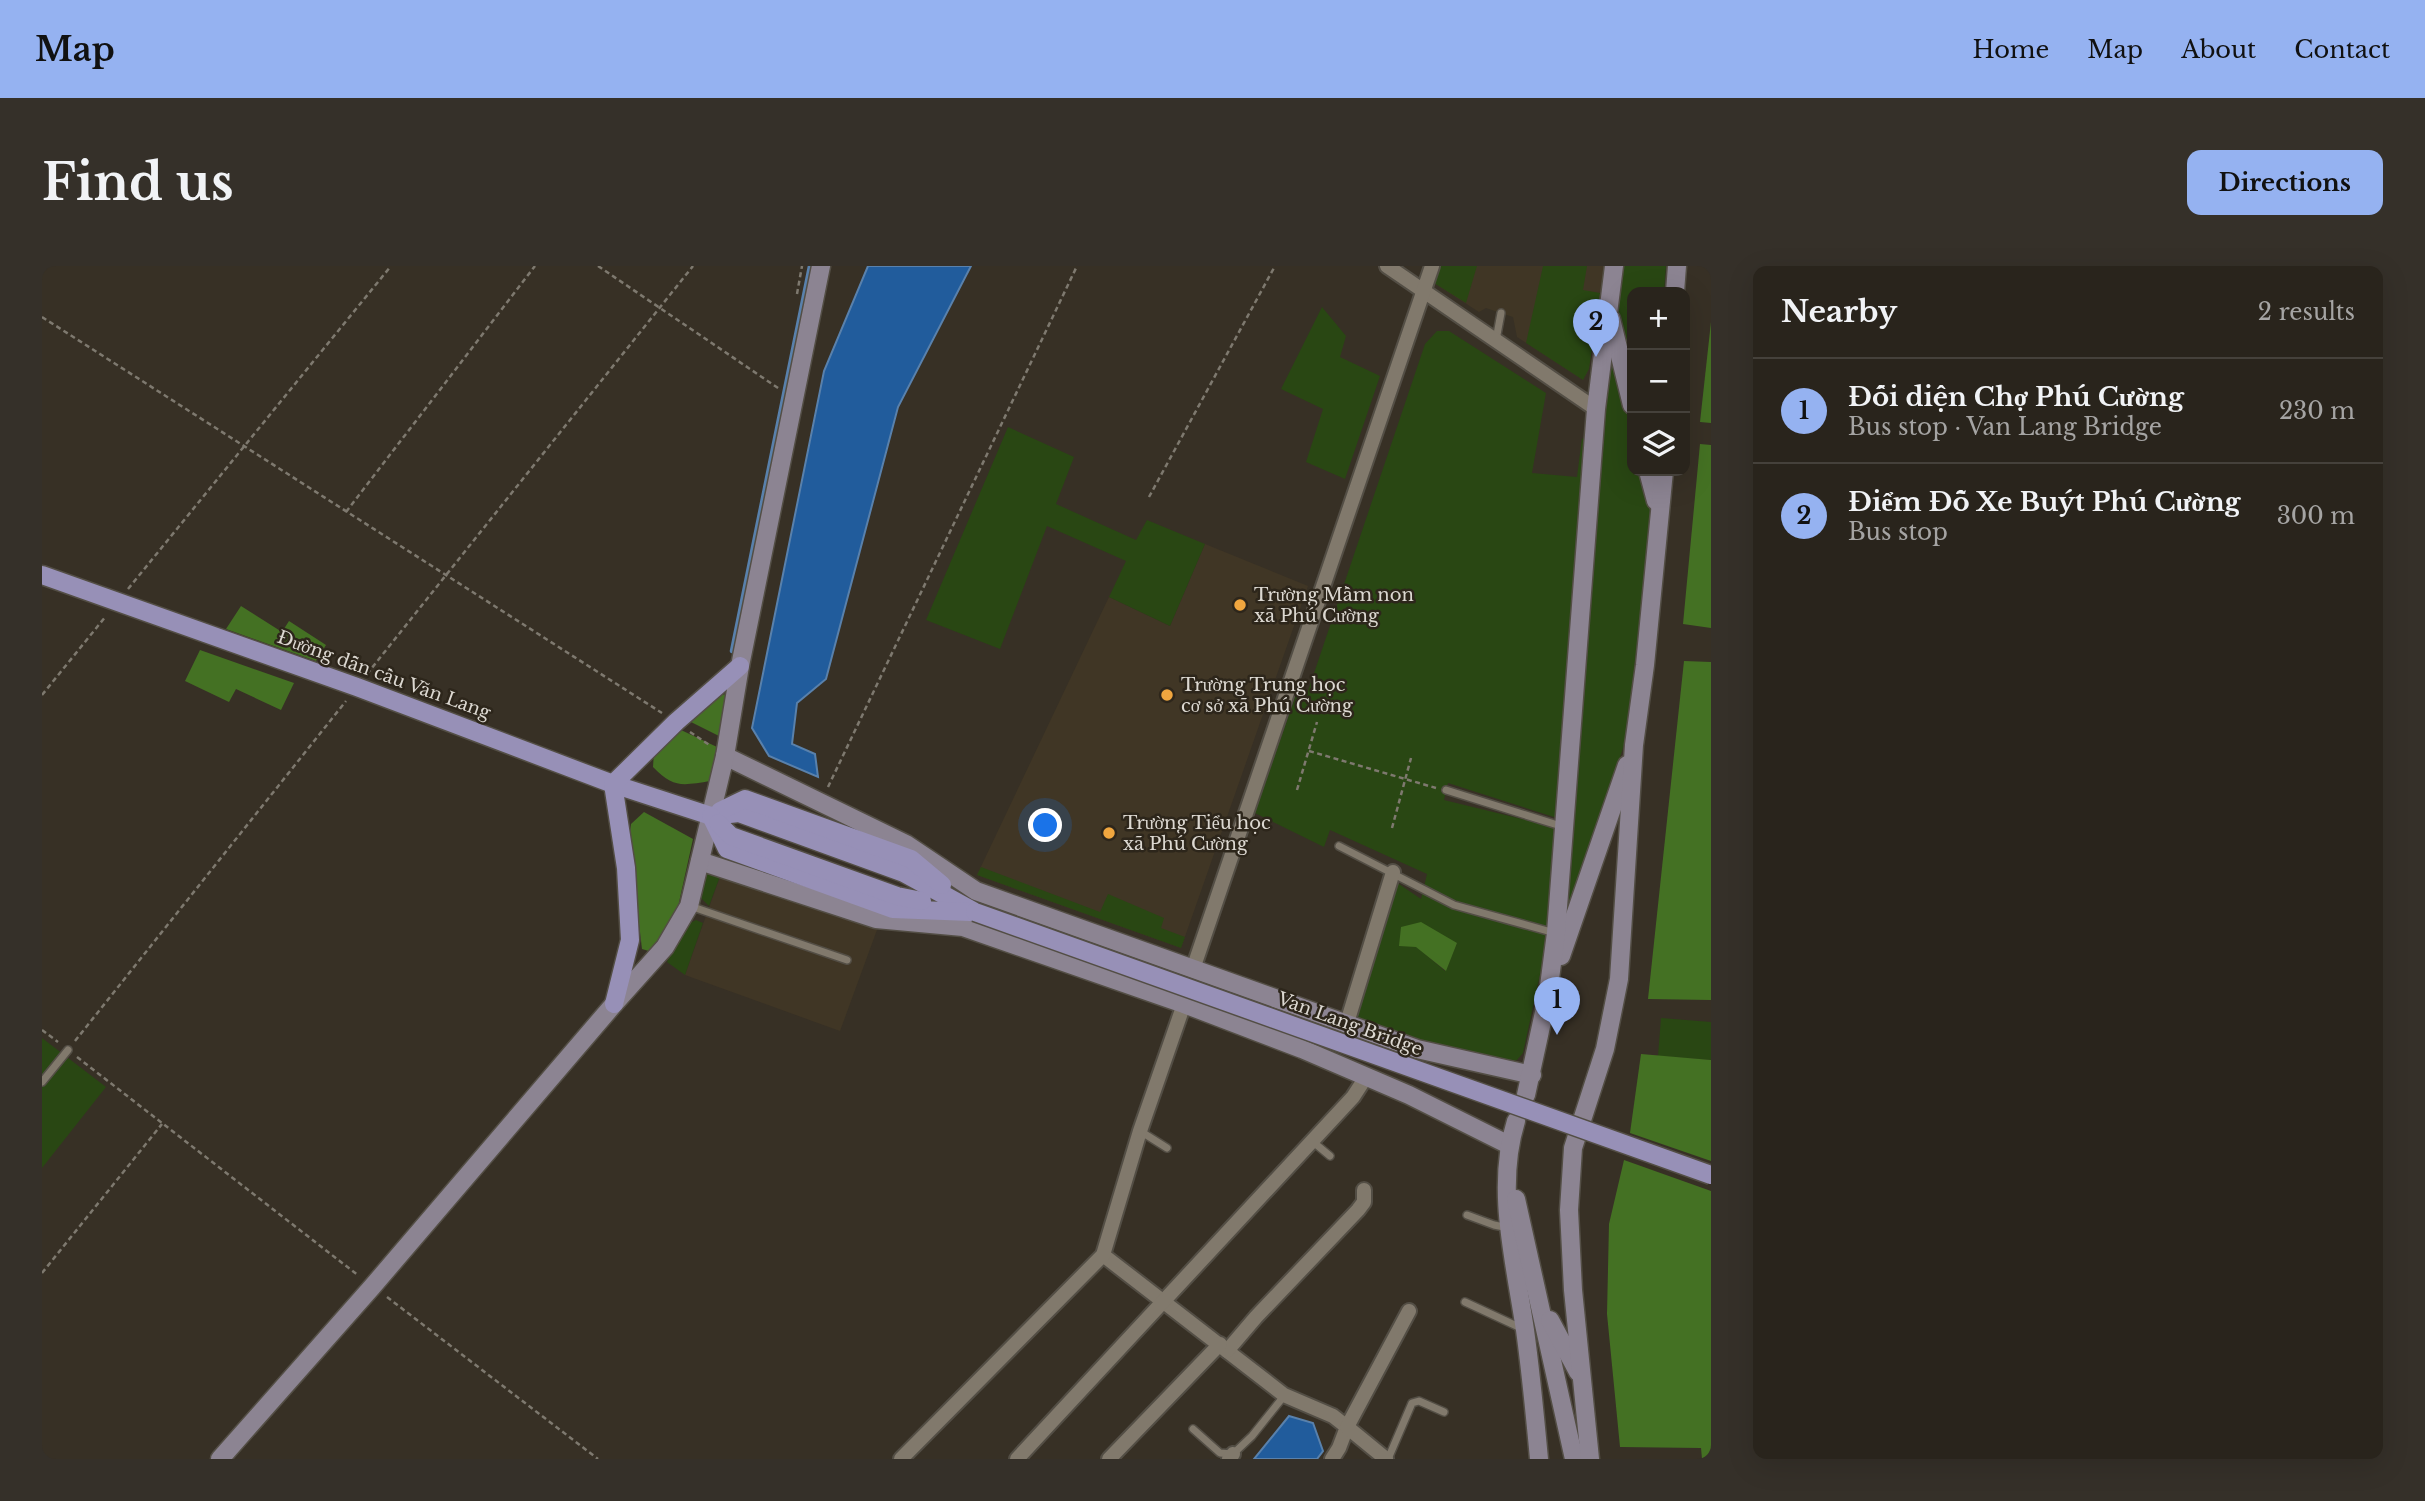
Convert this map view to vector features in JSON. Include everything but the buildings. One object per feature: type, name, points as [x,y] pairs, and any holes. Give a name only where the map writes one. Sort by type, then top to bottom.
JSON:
[{"type":"main road","points":[[220,1459],[665,947],[689,906],[725,756],[792,397],[821,266]]},
{"type":"main road","points":[[1526,1096],[1548,994],[1556,933],[1565,827],[1588,434],[1596,409],[1614,266]]},
{"type":"main road","points":[[1675,287],[1677,266]]},
{"type":"main road","points":[[1608,305],[1627,384]]},
{"type":"main road","points":[[1649,476],[1661,520]]},
{"type":"main road","points":[[1590,1459],[1573,1290],[1569,1210],[1573,1148],[1605,1049],[1619,979],[1634,745],[1661,520],[1664,476]]},
{"type":"main road","name":"Đường dẫn cầu Văn Lang","points":[[42,575],[357,687],[614,784],[711,816]]},
{"type":"main road","points":[[614,1003],[630,940],[626,868],[614,784],[676,722],[740,666]]},
{"type":"main road","points":[[1548,994],[1634,745]]},
{"type":"main road","points":[[725,756],[906,844],[976,891],[1346,1026],[1417,1049],[1532,1075]]},
{"type":"main road","points":[[711,816],[739,813],[904,873],[975,912]]},
{"type":"main road","points":[[711,816],[731,836],[788,857],[897,896],[975,912]]},
{"type":"main road","points":[[700,861],[876,919],[962,927],[1184,1004],[1302,1049],[1508,1145]]},
{"type":"main road","name":"Van Lang Bridge","points":[[975,912],[1711,1175]]},
{"type":"main road","points":[[1516,1121],[1508,1145],[1507,1214],[1525,1329],[1539,1459]]},
{"type":"main road","points":[[1508,1164],[1574,1459]]},
{"type":"main road","points":[[1538,1298],[1582,1381]]},
{"type":"street","points":[[1387,266],[1596,409]]},
{"type":"street","points":[[1193,969],[1432,266]]},
{"type":"street","points":[[1346,1026],[1393,872]]},
{"type":"street","points":[[901,1459],[1103,1255],[1140,1130],[1184,1004]]},
{"type":"street","points":[[1017,1459],[1353,1097],[1366,1077]]},
{"type":"street","points":[[1109,1459],[1256,1317],[1358,1210],[1364,1202],[1364,1190]]},
{"type":"street","points":[[1103,1255],[1284,1395],[1332,1416],[1387,1459]]},
{"type":"street","points":[[1332,1459],[1409,1311]]},
{"type":"lane","points":[[1496,341],[1501,313]]},
{"type":"lane","points":[[1446,790],[1565,827]]},
{"type":"lane","points":[[1339,846],[1454,905],[1556,933]]},
{"type":"lane","points":[[689,906],[847,960]]},
{"type":"lane","points":[[42,1082],[68,1050]]},
{"type":"lane","points":[[1140,1130],[1167,1148]]},
{"type":"lane","points":[[1312,1141],[1330,1156]]},
{"type":"lane","points":[[1467,1215],[1510,1228]]},
{"type":"lane","points":[[1465,1302],[1525,1329]]},
{"type":"lane","points":[[1193,1429],[1220,1453],[1231,1457],[1252,1436],[1284,1395]]},
{"type":"lane","points":[[1387,1459],[1412,1403],[1419,1401],[1444,1412]]},
{"type":"path","points":[[42,695],[391,266]]},
{"type":"path","points":[[346,512],[536,266]]},
{"type":"path","points":[[598,266],[792,397]]},
{"type":"path","points":[[68,1050],[693,266]]},
{"type":"path","points":[[820,802],[1077,266]]},
{"type":"path","points":[[1149,497],[1275,266]]},
{"type":"path","points":[[42,317],[676,722],[725,756]]},
{"type":"path","points":[[1297,790],[1317,722]]},
{"type":"path","points":[[1309,751],[1446,790]]},
{"type":"path","points":[[1392,828],[1411,758]]},
{"type":"path","points":[[42,1030],[598,1459]]},
{"type":"path","points":[[42,1273],[162,1124]]},
{"type":"shaded area","points":[[1439,266],[1605,266],[1589,369],[1583,380],[1517,337],[1513,317],[1486,308],[1479,312],[1434,283]]},
{"type":"shaded area","points":[[1205,544],[1308,586],[1181,948],[977,875],[1109,597],[1170,626]]},
{"type":"shaded area","points":[[722,871],[878,927],[840,1031],[685,975]]},
{"type":"green space","points":[[1439,266],[1477,266],[1466,303],[1434,283]]},
{"type":"green space","points":[[1543,266],[1587,266],[1583,290],[1600,293],[1589,369],[1583,380],[1526,343]]},
{"type":"green space","points":[[1619,266],[1666,266],[1664,287],[1627,287],[1627,365],[1613,311]]},
{"type":"green space","points":[[1322,307],[1346,336],[1340,357],[1380,376],[1345,479],[1306,462],[1323,409],[1281,389]]},
{"type":"green space","points":[[1711,322],[1711,423],[1700,422]]},
{"type":"green space","points":[[1437,331],[1449,331],[1546,393],[1532,473],[1577,477],[1582,438],[1587,443],[1557,818],[1448,783],[1444,800],[1554,829],[1546,947],[1523,1053],[1517,1060],[1510,1062],[1410,1041],[1354,1019],[1396,882],[1421,899],[1427,874],[1330,830],[1324,847],[1255,813],[1298,689],[1308,691],[1425,344]],"holes":[[[1457,943],[1445,971],[1416,946]]]},
{"type":"green space","points":[[1611,345],[1618,357],[1627,388],[1627,476],[1646,476],[1653,505],[1626,739],[1562,932]]},
{"type":"green space","points":[[1008,427],[1074,457],[1056,504],[1136,540],[1147,520],[1205,544],[1170,626],[1109,597],[1126,561],[1047,526],[1000,649],[926,620]]},
{"type":"green space","points":[[1700,444],[1711,445],[1711,628],[1683,624]]},
{"type":"green space","points":[[241,606],[282,632],[289,621],[326,645],[316,661],[226,629]]},
{"type":"green space","points":[[200,650],[294,683],[281,710],[236,689],[229,702],[185,681]]},
{"type":"green space","points":[[1684,661],[1711,662],[1711,1000],[1648,999]]},
{"type":"green space","points":[[726,694],[721,737],[689,721],[713,697]]},
{"type":"green space","points":[[681,730],[717,747],[711,781],[679,784],[667,779],[653,767],[654,752]]},
{"type":"green space","points":[[644,812],[693,839],[676,916],[652,952],[642,949],[629,840],[631,824]]},
{"type":"green space","points":[[981,867],[1100,912],[1108,894],[1164,918],[1161,928],[1185,937],[1181,948],[977,875]]},
{"type":"green space","points":[[710,871],[722,871],[709,906],[698,895],[702,880]]},
{"type":"green space","points":[[696,920],[703,923],[685,975],[667,962],[686,925]]},
{"type":"green space","points":[[1421,922],[1457,943],[1446,971],[1416,947],[1399,946],[1401,927]]},
{"type":"green space","points":[[1661,1018],[1711,1022],[1711,1060],[1658,1056]]},
{"type":"green space","points":[[42,1038],[106,1087],[42,1168]]},
{"type":"green space","points":[[1641,1054],[1711,1060],[1711,1161],[1630,1133]]},
{"type":"green space","points":[[1624,1160],[1711,1191],[1711,1459],[1702,1459],[1701,1448],[1620,1447],[1607,1314],[1609,1224]]},
{"type":"water","points":[[868,266],[971,266],[898,407],[826,679],[797,703],[792,744],[815,754],[818,777],[769,756],[752,728],[824,371]]},
{"type":"water","points":[[1289,1416],[1313,1423],[1323,1451],[1317,1459],[1254,1459]]},
{"type":"waterway","points":[[732,651],[810,266]]},
{"type":"place","name":"Điểm Đỗ Xe Buýt Phú Cường","points":[[1596,357]]},
{"type":"place","name":"Trường Mầm non xã Phú Cường","points":[[1240,605]]},
{"type":"place","name":"Trường Trung học cơ sở xã Phú Cường","points":[[1167,695]]},
{"type":"place","name":"Trường Tiểu học xã Phú Cường","points":[[1109,833]]},
{"type":"place","name":"Đối diện Chợ Phú Cường","points":[[1557,1035]]}]
